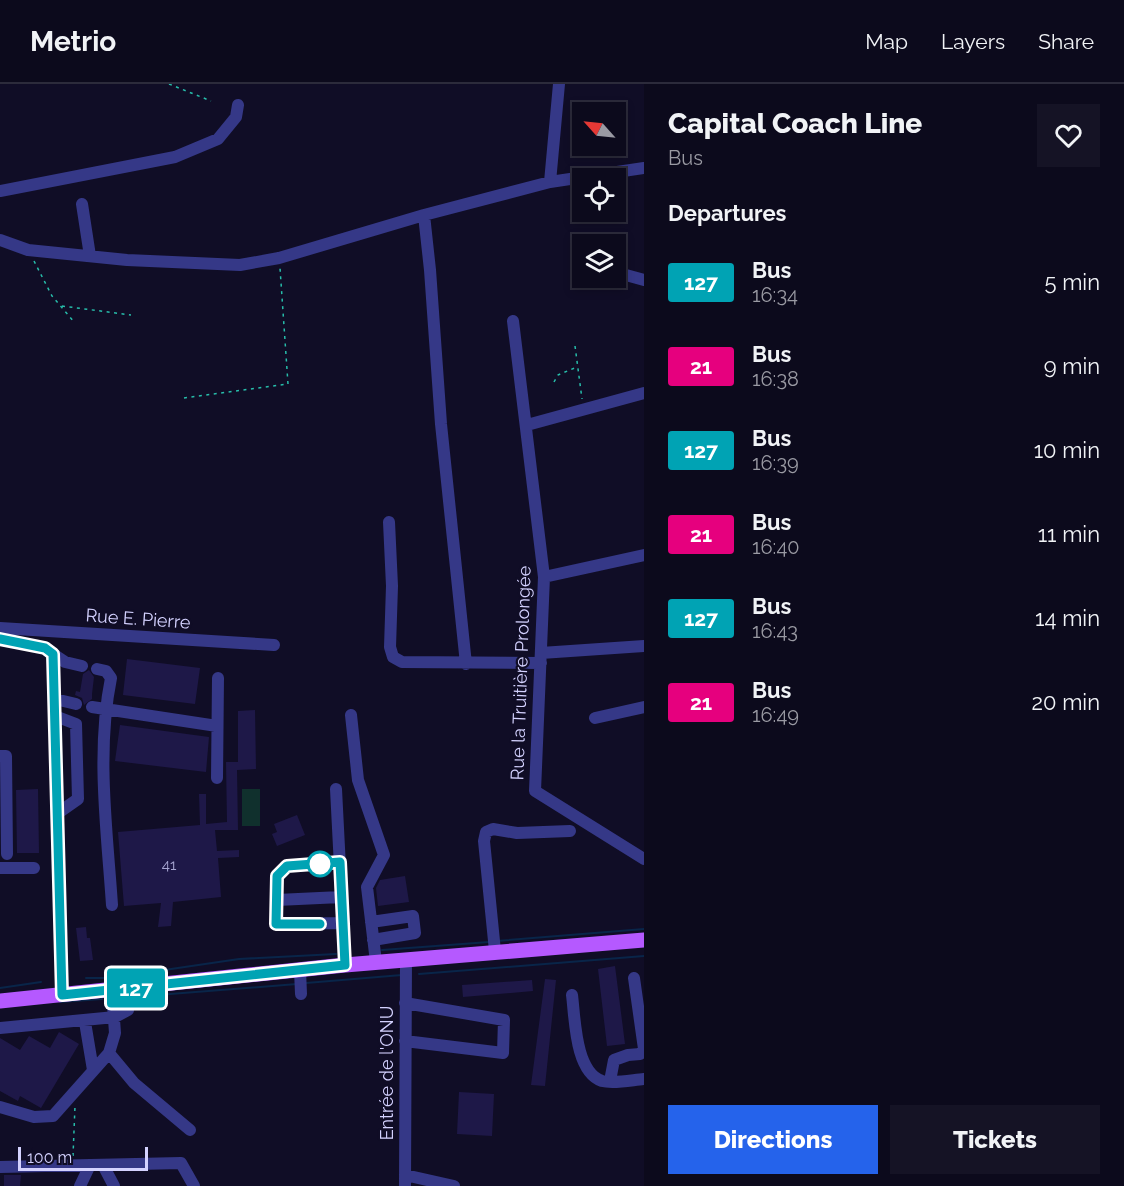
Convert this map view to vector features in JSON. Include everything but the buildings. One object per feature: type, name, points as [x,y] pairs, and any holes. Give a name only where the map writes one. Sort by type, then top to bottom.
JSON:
[{"type":"main road","points":[[0,1001],[406,959],[644,940]]},
{"type":"street","points":[[550,182],[559,84]]},
{"type":"street","points":[[0,191],[175,157],[218,140],[236,117],[238,105]]},
{"type":"street","points":[[0,240],[27,250],[203,265],[240,265],[279,258],[424,214],[550,182],[644,168]]},
{"type":"street","points":[[82,204],[90,256]]},
{"type":"street","points":[[424,214],[441,424],[466,664]]},
{"type":"street","points":[[626,275],[644,280]]},
{"type":"street","name":"Rue la Truitière Prolongée","points":[[513,321],[544,577],[536,791],[644,858]]},
{"type":"street","points":[[527,425],[644,393]]},
{"type":"street","points":[[389,522],[392,586],[390,647],[393,657],[402,662],[466,664],[644,646]]},
{"type":"street","points":[[544,577],[644,555]]},
{"type":"street","name":"Rue E. Pierre","points":[[0,628],[274,645]]},
{"type":"street","points":[[0,639],[45,648],[65,662],[81,666]]},
{"type":"street","points":[[53,654],[62,995]]},
{"type":"street","points":[[54,670],[65,662]]},
{"type":"street","points":[[97,669],[106,671],[111,678],[98,709],[103,749],[112,905]]},
{"type":"street","points":[[217,778],[218,678]]},
{"type":"street","points":[[55,699],[76,704]]},
{"type":"street","points":[[595,718],[644,707]]},
{"type":"street","points":[[98,709],[217,726]]},
{"type":"street","points":[[351,715],[358,780],[384,855],[368,887],[376,963]]},
{"type":"street","points":[[55,716],[76,723],[78,799],[58,813]]},
{"type":"street","points":[[0,756],[6,756],[7,854]]},
{"type":"street","points":[[336,789],[345,965]]},
{"type":"street","points":[[495,951],[484,840],[486,832],[493,829],[518,833],[570,831]]},
{"type":"street","points":[[340,862],[287,866],[277,876],[276,924],[343,923]]},
{"type":"street","points":[[0,868],[34,868]]},
{"type":"street","points":[[277,900],[341,897]]},
{"type":"street","points":[[371,922],[412,916],[415,933],[373,939]]},
{"type":"street","name":"Entrée de l'ONU","points":[[405,1181],[406,959]]},
{"type":"street","points":[[300,970],[301,994]]},
{"type":"street","points":[[610,1081],[614,1060],[642,1053],[644,1049],[634,978]]},
{"type":"street","points":[[0,1107],[34,1118],[46,1118],[58,1112],[109,1053],[115,1033],[114,1017],[120,990]]},
{"type":"street","points":[[572,995],[580,1055],[593,1076],[610,1081],[644,1079]]},
{"type":"street","points":[[405,1004],[504,1020],[503,1053],[405,1041]]},
{"type":"street","points":[[0,1028],[86,1022],[114,1017]]},
{"type":"street","points":[[86,1022],[93,1070]]},
{"type":"street","points":[[109,1053],[134,1083],[190,1130]]},
{"type":"street","points":[[0,1167],[181,1163],[194,1186]]},
{"type":"street","points":[[80,1186],[97,1165]]},
{"type":"street","points":[[97,1165],[114,1186]]},
{"type":"street","points":[[405,1181],[454,1186]]},
{"type":"path","points":[[169,84],[211,101]]},
{"type":"path","points":[[27,250],[52,296],[75,323]]},
{"type":"path","points":[[184,398],[288,384],[279,258]]},
{"type":"path","points":[[61,306],[132,315]]},
{"type":"path","points":[[574,346],[584,409]]},
{"type":"path","points":[[554,382],[558,375],[578,367]]},
{"type":"path","points":[[72,1166],[74,1110],[78,1088]]},
{"type":"green space","points":[[242,789],[260,789],[260,826],[242,826]]},
{"type":"waterway","points":[[497,941],[644,929]]},
{"type":"waterway","points":[[382,950],[489,942]]},
{"type":"waterway","points":[[86,978],[110,978],[239,959],[336,954]]},
{"type":"waterway","points":[[419,974],[644,956]]},
{"type":"waterway","points":[[306,983],[402,975]]},
{"type":"waterway","points":[[0,988],[41,982]]},
{"type":"waterway","points":[[132,997],[297,984]]},
{"type":"waterway","points":[[60,1002],[102,999]]},
{"type":"bus line","name":"127","points":[[0,639],[45,648],[53,654],[62,995],[112,992],[345,965],[340,862],[287,866],[277,876],[276,924],[320,924]]}]
